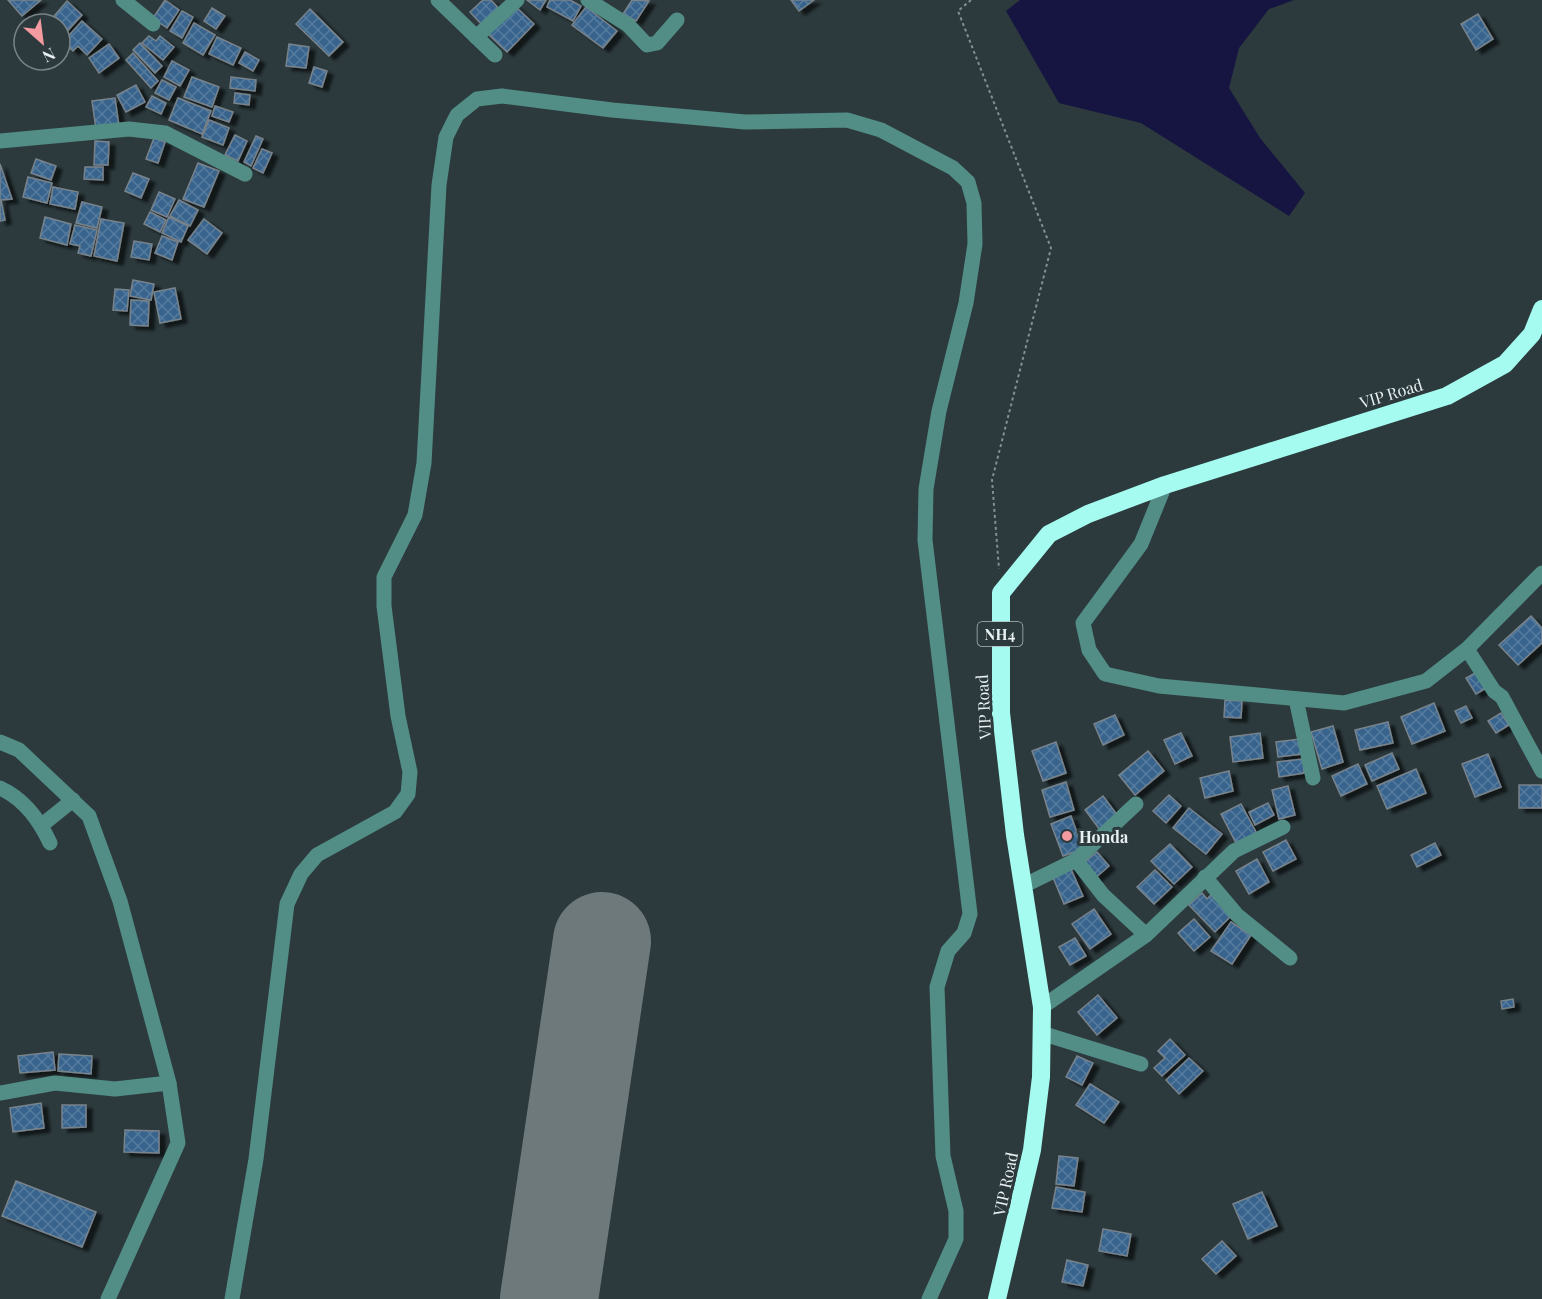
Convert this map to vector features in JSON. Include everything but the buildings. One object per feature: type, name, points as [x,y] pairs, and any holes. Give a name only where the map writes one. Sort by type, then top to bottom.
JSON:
[{"type":"highway","name":"VIP Road","points":[[997,1299],[1032,1150],[1041,1077],[1041,1007],[1001,713],[1001,593],[1049,534],[1088,514],[1165,485],[1447,396],[1505,364],[1532,334],[1542,309]]},
{"type":"street","points":[[123,0],[153,24]]},
{"type":"street","points":[[438,0],[495,55]]},
{"type":"street","points":[[476,37],[517,0]]},
{"type":"street","points":[[588,0],[628,25],[647,45],[657,43],[677,20]]},
{"type":"street","points":[[232,1299],[256,1159],[286,904],[301,874],[318,855],[395,812],[408,794],[411,772],[398,716],[384,606],[384,577],[415,515],[424,463],[439,185],[446,138],[457,115],[477,99],[502,96],[612,110],[745,122],[847,120],[881,130],[953,168],[968,182],[974,203],[975,244],[966,303],[939,411],[926,489],[925,540],[970,914],[964,933],[948,951],[937,987],[943,1156],[956,1211],[956,1239],[929,1299]]},
{"type":"street","points":[[0,141],[129,129],[165,133],[245,174]]},
{"type":"street","points":[[1165,485],[1141,544],[1083,623],[1089,650],[1105,674],[1159,686],[1344,703],[1426,681],[1467,649],[1542,573]]},
{"type":"street","points":[[1467,649],[1494,691],[1502,697],[1542,771]]},
{"type":"street","points":[[1296,699],[1313,778]]},
{"type":"street","points":[[0,742],[19,750],[89,816],[120,901],[169,1083],[177,1143],[108,1299]]},
{"type":"street","points":[[0,788],[16,795],[42,825],[50,843]]},
{"type":"street","points":[[42,825],[73,800]]},
{"type":"street","points":[[1023,886],[1076,860],[1136,804]]},
{"type":"street","points":[[1041,1007],[1146,935],[1234,851],[1283,826]]},
{"type":"street","points":[[1076,860],[1102,894],[1146,935]]},
{"type":"street","points":[[1205,877],[1237,915],[1290,958]]},
{"type":"street","points":[[1041,1034],[1141,1064]]},
{"type":"street","points":[[0,1093],[55,1083],[115,1089],[169,1083]]},
{"type":"path","points":[[971,0],[958,11],[1051,248],[992,480],[1001,593]]},
{"type":"shaded area","points":[[1020,0],[1294,0],[1269,9],[1239,48],[1229,88],[1260,138],[1305,193],[1289,216],[1141,123],[1059,103],[1006,11]]},
{"type":"runway","points":[[549,1299],[602,941]]},
{"type":"place","name":"Honda","points":[[1067,836]]}]
